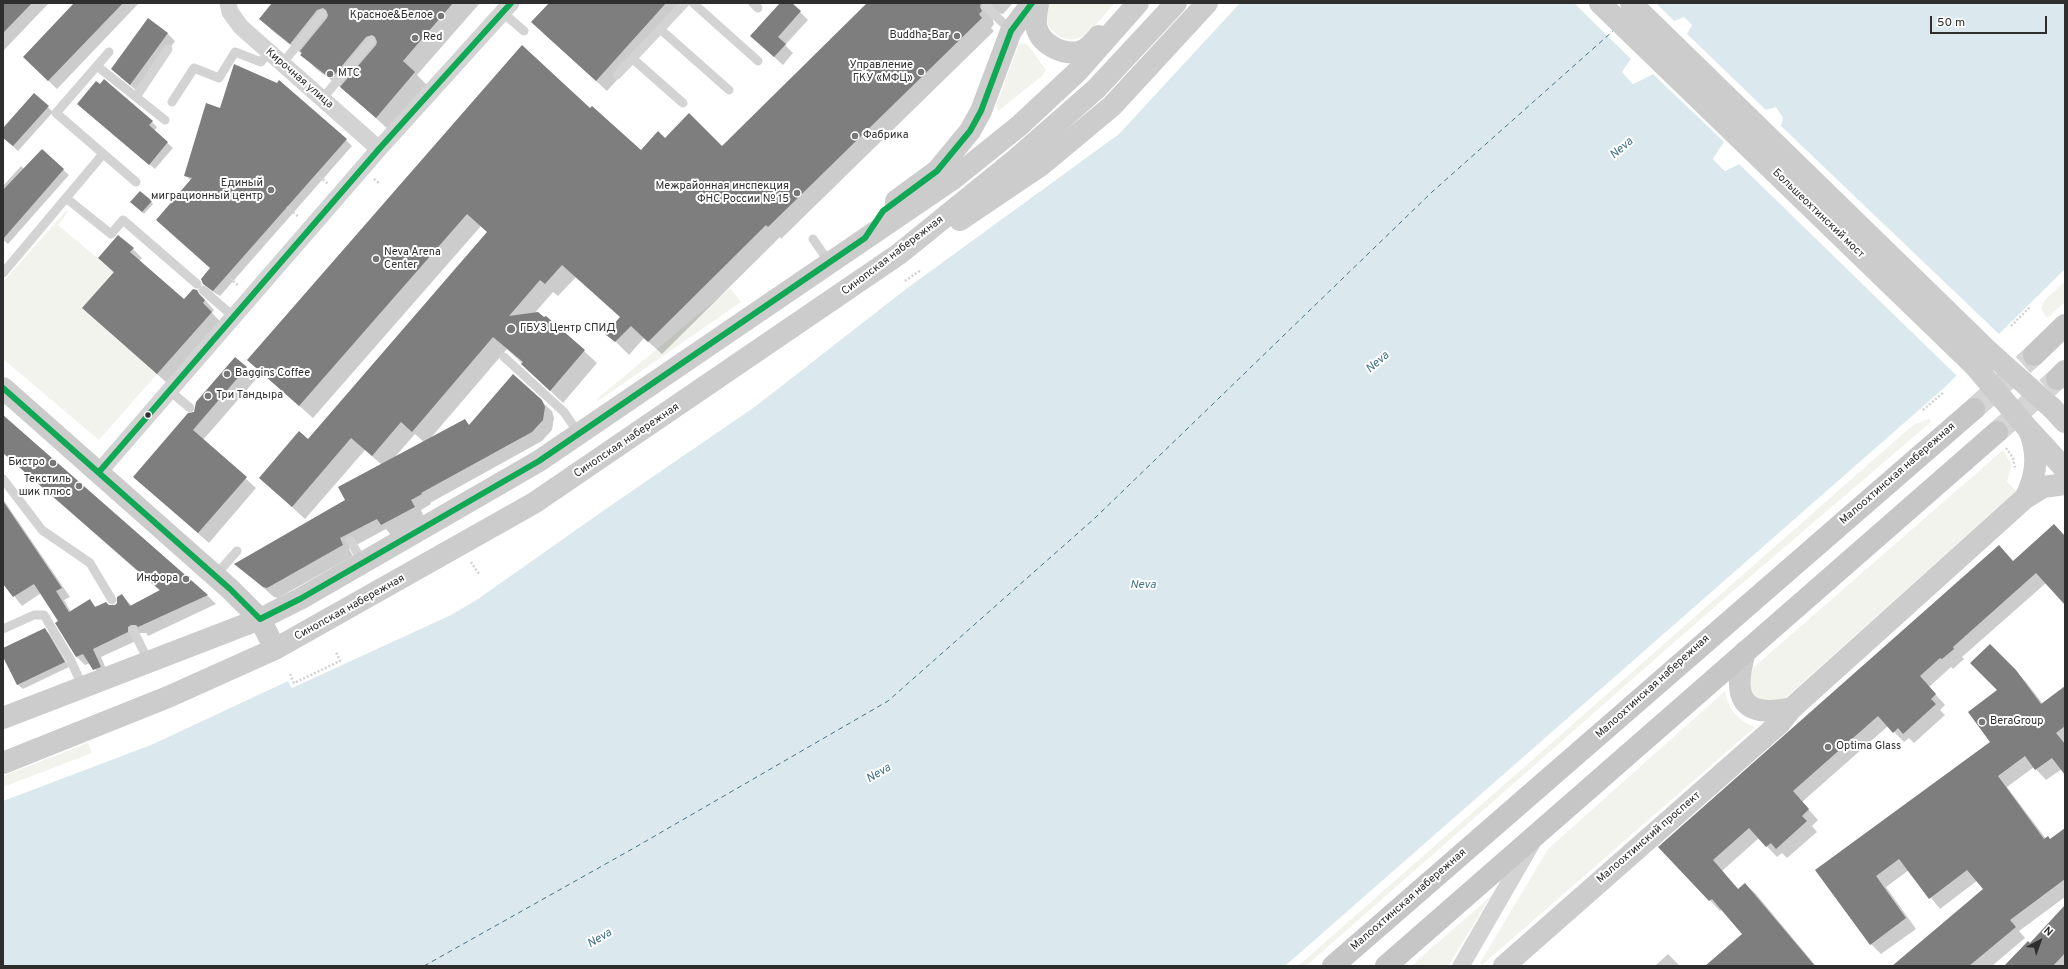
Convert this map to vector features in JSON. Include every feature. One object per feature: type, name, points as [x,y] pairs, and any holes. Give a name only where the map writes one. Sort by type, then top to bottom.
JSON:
[{"type":"main road","points":[[865,238],[883,211],[937,171],[970,131],[977,110],[1011,31],[1032,3]]},
{"type":"main road","points":[[1038,3],[1036,26],[1042,38],[1053,48],[1066,52],[1081,52],[1091,45],[1117,16],[1137,4]]},
{"type":"main road","name":"Синопская набережная","points":[[3,763],[168,697],[236,668],[275,649],[534,503],[860,282],[932,228],[1015,160],[1096,88],[1176,3]]},
{"type":"main road","points":[[932,228],[960,220],[973,212],[1040,166],[1080,134],[1112,106],[1207,3]]},
{"type":"main road","name":"Большеохтинский мост","points":[[1600,3],[1974,365],[2029,430],[2065,469]]},
{"type":"main road","name":"Большеохтинский мост","points":[[1631,3],[1988,351],[2061,415]]},
{"type":"main road","points":[[3,718],[260,619],[363,563],[519,472],[579,434],[829,262],[953,179],[1019,126],[1077,72],[1137,4]]},
{"type":"main road","points":[[2034,355],[2065,325]]},
{"type":"main road","points":[[3,389],[99,472],[215,576],[260,619],[275,649]]},
{"type":"main road","name":"Малоохтинская набережная","points":[[1333,966],[1513,811],[1714,633],[1974,409]]},
{"type":"main road","points":[[2025,498],[2030,488],[2036,468],[2035,449],[2029,430]]},
{"type":"main road","points":[[1386,966],[1998,432]]},
{"type":"main road","name":"Малоохтинский проспект","points":[[1504,966],[1780,723],[1792,708],[2025,498],[2043,487],[2065,484]]},
{"type":"main road","points":[[1745,652],[1739,681],[1740,692],[1745,701],[1753,708],[1762,712],[1773,712],[1792,708]]},
{"type":"street","name":"Кирочная улица","points":[[228,3],[230,12],[241,27],[379,149]]},
{"type":"street","points":[[99,472],[379,149],[506,8]]},
{"type":"street","points":[[1461,966],[1538,834]]},
{"type":"lane","points":[[618,75],[685,3]]},
{"type":"lane","points":[[693,3],[758,61]]},
{"type":"lane","points":[[986,6],[1011,31]]},
{"type":"lane","points":[[506,8],[524,31]]},
{"type":"lane","points":[[282,64],[322,14]]},
{"type":"lane","points":[[660,29],[729,90]]},
{"type":"lane","points":[[322,99],[371,41]]},
{"type":"lane","points":[[136,97],[168,49]]},
{"type":"lane","points":[[109,52],[56,113],[136,182]]},
{"type":"lane","points":[[172,102],[194,68],[219,78],[235,52],[261,62],[269,52]]},
{"type":"lane","points":[[633,59],[683,103]]},
{"type":"lane","points":[[97,66],[165,120]]},
{"type":"lane","points":[[3,272],[103,154]]},
{"type":"lane","points":[[66,198],[111,234],[123,220],[234,317]]},
{"type":"lane","points":[[813,239],[829,262]]},
{"type":"lane","points":[[504,357],[564,412],[579,434]]},
{"type":"lane","points":[[170,391],[190,408]]},
{"type":"lane","points":[[3,479],[42,530],[90,563],[112,600]]},
{"type":"lane","points":[[350,540],[363,563]]},
{"type":"lane","points":[[215,576],[237,551]]},
{"type":"lane","points":[[3,629],[34,615],[44,615],[70,659],[82,687]]},
{"type":"lane","points":[[133,630],[149,662]]},
{"type":"path","points":[[316,174],[329,184]]},
{"type":"path","points":[[287,207],[299,218]]},
{"type":"path","points":[[905,281],[921,270]]},
{"type":"path","points":[[227,276],[239,286]]},
{"type":"path","points":[[2011,326],[2030,307]]},
{"type":"path","points":[[1923,410],[1944,392]]},
{"type":"path","points":[[2009,452],[2015,465],[2014,473]]},
{"type":"path","points":[[471,562],[479,574]]},
{"type":"path","points":[[290,674],[294,683],[340,660],[336,652]]},
{"type":"shaded area","points":[[1047,3],[1115,3],[1089,32],[1080,38],[1068,39],[1063,38],[1053,32],[1049,27],[1046,18]]},
{"type":"shaded area","points":[[1021,43],[1028,45],[1046,70],[1042,76],[998,111],[996,106],[1018,47]]},
{"type":"shaded area","points":[[66,211],[69,211],[58,225],[114,272],[82,308],[157,374],[99,440],[3,359],[3,282]]},
{"type":"shaded area","points":[[2065,281],[2065,302],[2047,318],[2041,309],[2044,301]]},
{"type":"shaded area","points":[[730,288],[741,302],[598,401],[597,399]]},
{"type":"shaded area","points":[[1929,419],[1931,422],[1711,610],[1306,966],[1298,966],[1913,425]]},
{"type":"shaded area","points":[[2003,450],[2012,465],[2007,481],[2016,491],[1783,700],[1770,704],[1751,695],[1750,674],[1754,667]]},
{"type":"shaded area","points":[[1725,691],[1728,703],[1734,713],[1743,721],[1755,727],[1482,965],[1480,963],[1548,849]]},
{"type":"shaded area","points":[[88,743],[92,753],[3,787],[3,776]]},
{"type":"shaded area","points":[[1491,896],[1448,966],[1411,966]]},
{"type":"water","name":"Neva","points":[[1240,3],[2065,3],[2065,269],[1944,388],[1285,966],[3,966],[3,801],[151,745],[288,681],[292,688],[451,615],[478,599],[756,406],[906,289],[1119,134]],"holes":[[[1684,18],[1692,25],[1653,74],[1633,84],[1622,72],[1650,41],[1667,27]],[[1776,108],[1783,118],[1781,126],[1739,164],[1725,171],[1713,159],[1724,142],[1766,110]]]},
{"type":"pier","points":[[1574,3],[1656,3],[1674,21],[1684,17],[1692,25],[1687,34],[1766,110],[1776,107],[1783,118],[1781,126],[2000,335],[1958,377],[1739,164],[1725,171],[1713,159],[1724,142],[1653,74],[1633,84],[1622,72],[1631,59]],"holes":[[[1684,20],[1689,25],[1685,32],[1652,72],[1634,82],[1625,72],[1633,60],[1675,23]],[[1775,110],[1781,118],[1779,125],[1738,162],[1725,169],[1716,159],[1725,144],[1767,112]]]},
{"type":"building","points":[[3,3],[32,3],[3,33]]},
{"type":"building","points":[[74,3],[123,3],[48,81],[23,57]]},
{"type":"building","points":[[272,3],[453,3],[403,61],[415,72],[376,118],[340,87],[376,45],[377,42],[375,37],[372,35],[366,37],[331,79],[300,55],[302,53],[300,51],[327,18],[328,15],[326,10],[323,8],[317,10],[290,44],[259,19]]},
{"type":"building","points":[[549,3],[666,3],[596,81],[531,22]]},
{"type":"building","points":[[780,3],[792,3],[801,11],[778,37],[786,44],[774,57],[750,36]]},
{"type":"building","points":[[867,3],[981,3],[980,7],[982,11],[979,14],[982,18],[768,227],[766,225],[648,342],[631,326],[615,342],[605,334],[620,317],[562,265],[545,284],[540,280],[509,316],[538,312],[544,317],[546,316],[585,350],[550,391],[521,364],[523,362],[493,337],[412,432],[401,422],[372,456],[351,438],[292,507],[259,478],[299,431],[308,439],[487,232],[467,214],[299,406],[247,360],[522,45],[590,108],[592,106],[641,150],[658,131],[665,138],[689,113],[722,146]]},
{"type":"building","points":[[148,18],[168,33],[130,85],[111,69]]},
{"type":"building","points":[[234,64],[277,83],[279,80],[347,139],[213,291],[203,284],[201,279],[210,268],[156,220],[192,178],[184,176],[206,103],[220,108]]},
{"type":"building","points":[[104,79],[153,121],[149,125],[168,142],[149,165],[77,104],[96,81],[100,84]]},
{"type":"building","points":[[34,93],[49,106],[13,146],[3,138],[3,128]]},
{"type":"building","points":[[42,149],[64,169],[3,239],[3,190]]},
{"type":"building","points":[[140,191],[152,201],[142,212],[130,202]]},
{"type":"building","points":[[118,235],[134,248],[130,252],[184,299],[193,289],[197,290],[205,300],[203,303],[212,312],[157,374],[82,308],[114,272],[98,258]]},
{"type":"building","points":[[235,357],[247,367],[193,430],[247,477],[198,533],[133,477],[188,413],[194,412],[196,402]]},
{"type":"building","points":[[513,374],[542,400],[545,407],[543,420],[532,432],[421,493],[422,494],[411,500],[415,507],[381,525],[377,519],[340,538],[343,545],[267,588],[263,587],[234,564],[345,500],[338,487],[465,419],[469,425]]},
{"type":"building","points":[[3,415],[208,595],[138,627],[136,625],[131,625],[128,627],[128,632],[93,649],[101,667],[93,670],[83,654],[76,657],[55,623],[58,621],[34,584],[13,597],[3,584],[3,501],[62,588],[56,591],[69,612],[90,599],[95,607],[106,602],[109,605],[115,605],[117,603],[117,597],[122,594],[130,606],[160,590],[3,453]]},
{"type":"building","points":[[2054,524],[2065,536],[2065,605],[2036,573],[1953,647],[1954,649],[1942,659],[1940,658],[1920,676],[1936,694],[1931,699],[1936,704],[1903,734],[1898,728],[1893,733],[1878,716],[1793,791],[1809,809],[1802,816],[1807,821],[1776,849],[1771,843],[1766,847],[1749,828],[1713,860],[1738,889],[1745,883],[1815,966],[1705,966],[1742,934],[1712,899],[1709,901],[1658,847],[1999,545],[2013,561]]},
{"type":"building","points":[[45,628],[65,662],[17,685],[3,657],[3,648]]},
{"type":"building","points":[[1990,644],[2016,670],[2041,704],[2065,686],[2065,726],[2056,733],[2065,744],[2065,775],[2052,758],[2035,770],[2025,756],[1998,776],[2044,839],[2048,836],[2050,839],[2065,828],[2065,879],[2010,920],[2016,927],[1969,966],[1892,966],[1983,889],[1967,870],[1929,899],[1899,859],[1876,876],[1906,918],[1870,945],[1815,870],[1990,742],[1968,712],[1997,690],[1970,663]]},
{"type":"building","points":[[2065,905],[2065,953],[2053,966],[2004,966],[2028,941],[2030,943]]},
{"type":"ferry route","points":[[424,966],[634,848],[888,701],[1095,518],[1432,192],[1613,31]]},
{"type":"tunnel","points":[[1974,409],[2034,355]]},
{"type":"tunnel","points":[[1997,432],[2057,379]]},
{"type":"transit line","points":[[99,472],[379,149],[511,3]]},
{"type":"transit line","points":[[3,388],[230,589],[260,619],[300,599],[539,461],[865,238],[883,211],[937,171],[970,131],[981,111],[1011,31],[1032,3]]},
{"type":"place","name":"Красное&Белое","points":[[441,16]]},
{"type":"place","name":"Buddha-Bar","points":[[957,36]]},
{"type":"place","name":"Red","points":[[415,38]]},
{"type":"place","name":"Управление ГКУ «МФЦ»","points":[[921,72]]},
{"type":"place","name":"МТС","points":[[330,74]]},
{"type":"place","name":"Фабрика","points":[[855,136]]},
{"type":"place","name":"Единый миграционный центр","points":[[271,190]]},
{"type":"place","name":"Межрайонная инспекция ФНС России № 15","points":[[797,193]]},
{"type":"place","name":"Neva Arena Center","points":[[376,259]]},
{"type":"place","name":"ГБУЗ Центр СПИД","points":[[511,329]]},
{"type":"place","name":"Baggins Coffee","points":[[227,374]]},
{"type":"place","name":"Три Тандыра","points":[[208,396]]},
{"type":"place","name":"Бистро","points":[[53,463]]},
{"type":"place","name":"Текстиль шик плюс","points":[[79,486]]},
{"type":"place","name":"Инфора","points":[[186,579]]},
{"type":"place","name":"BeraGroup","points":[[1982,722]]},
{"type":"place","name":"Optima Glass","points":[[1828,747]]}]
